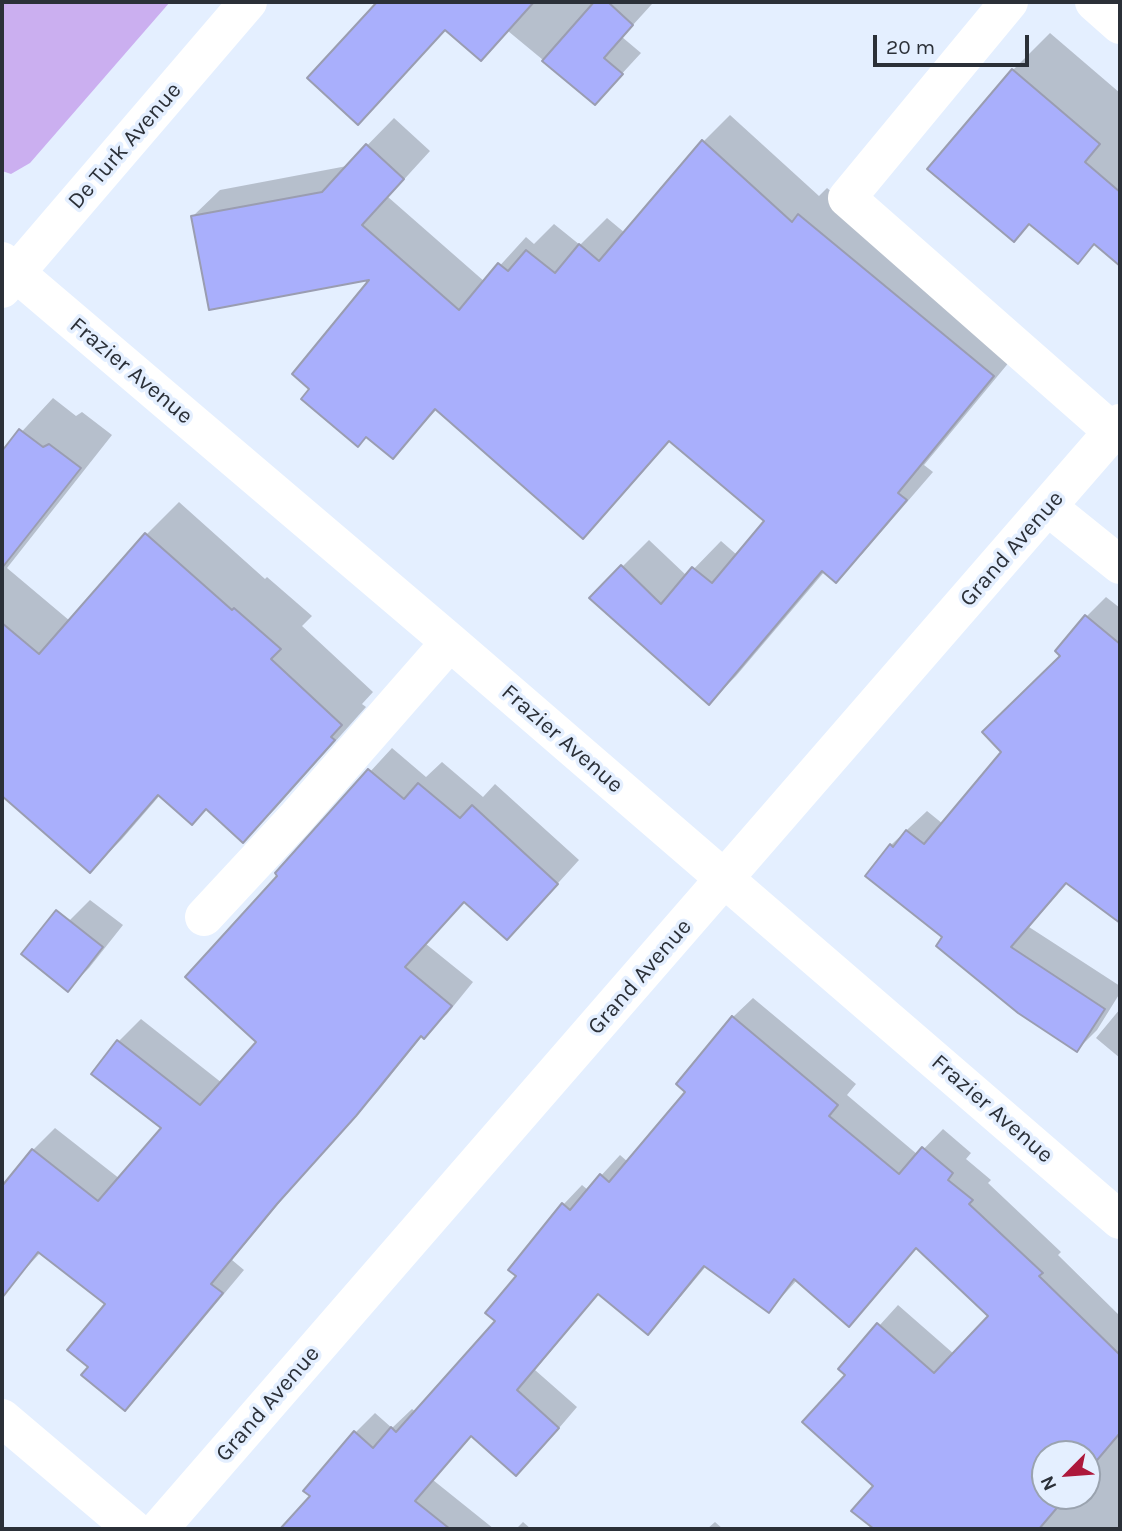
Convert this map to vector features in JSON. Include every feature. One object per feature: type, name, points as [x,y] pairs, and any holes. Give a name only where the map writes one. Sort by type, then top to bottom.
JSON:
[{"type":"street","name":"De Turk Avenue","points":[[6,274],[248,2]]},
{"type":"street","points":[[1009,2],[847,198],[1116,428]]},
{"type":"street","points":[[1094,2],[1120,24]]},
{"type":"street","name":"Frazier Avenue","points":[[6,274],[450,642],[1120,1220]]},
{"type":"street","name":"Grand Avenue","points":[[159,1529],[1116,428]]},
{"type":"street","points":[[1048,507],[1120,565]]},
{"type":"street","points":[[204,917],[296,818],[450,642]]},
{"type":"street","points":[[2,1418],[133,1529]]},
{"type":"shaded area","points":[[2,2],[170,2],[30,163],[11,174],[2,171]]},
{"type":"building","points":[[377,2],[534,2],[481,61],[445,30],[358,125],[307,78]]},
{"type":"building","points":[[594,2],[608,2],[633,25],[604,58],[623,74],[595,105],[542,61]]},
{"type":"building","points":[[1012,69],[1100,144],[1085,162],[1120,192],[1120,266],[1094,244],[1078,264],[1029,224],[1014,242],[927,169]]},
{"type":"building","points":[[702,140],[792,222],[798,214],[994,376],[898,493],[907,500],[836,583],[822,571],[709,705],[589,598],[621,565],[661,604],[692,567],[712,583],[764,521],[669,441],[583,539],[435,409],[393,459],[366,437],[358,447],[301,399],[309,389],[292,374],[369,280],[209,310],[191,216],[322,192],[366,144],[404,179],[362,225],[459,310],[498,263],[508,271],[526,250],[555,273],[579,244],[599,261]]},
{"type":"building","points":[[19,429],[43,447],[49,444],[81,468],[2,568],[2,451]]},
{"type":"building","points":[[145,533],[232,610],[234,608],[281,649],[271,659],[342,725],[331,737],[335,740],[243,843],[206,809],[192,825],[158,795],[90,873],[2,796],[2,623],[39,654]]},
{"type":"building","points":[[1085,615],[1120,644],[1120,923],[1066,883],[1011,947],[1105,1009],[1077,1052],[1018,1013],[936,946],[942,937],[865,876],[890,844],[893,847],[906,830],[924,844],[1001,752],[982,732],[1060,656],[1055,651]]},
{"type":"building","points":[[368,769],[404,799],[418,783],[460,818],[472,805],[558,884],[507,940],[464,902],[405,967],[452,1006],[424,1039],[421,1036],[211,1284],[223,1293],[125,1411],[81,1375],[88,1367],[67,1350],[105,1304],[38,1252],[2,1298],[2,1186],[32,1149],[98,1201],[161,1128],[91,1074],[117,1040],[200,1105],[256,1042],[185,977],[277,876],[275,873]]},
{"type":"building","points":[[56,910],[103,947],[68,992],[21,954]]},
{"type":"building","points":[[732,1016],[838,1105],[829,1116],[899,1174],[922,1147],[953,1173],[948,1180],[973,1200],[969,1204],[1043,1273],[1039,1276],[1120,1355],[1120,1433],[1101,1455],[1101,1440],[1031,1440],[1031,1510],[1055,1510],[1039,1529],[874,1529],[851,1511],[873,1486],[802,1422],[845,1375],[838,1369],[877,1323],[934,1373],[988,1316],[916,1248],[849,1327],[794,1279],[769,1313],[704,1266],[648,1335],[598,1294],[517,1390],[559,1428],[516,1476],[471,1436],[415,1501],[450,1529],[280,1529],[310,1496],[303,1491],[354,1431],[373,1448],[391,1427],[396,1432],[495,1321],[485,1313],[516,1276],[508,1270],[562,1203],[570,1210],[600,1174],[609,1182],[685,1092],[676,1084]]}]
